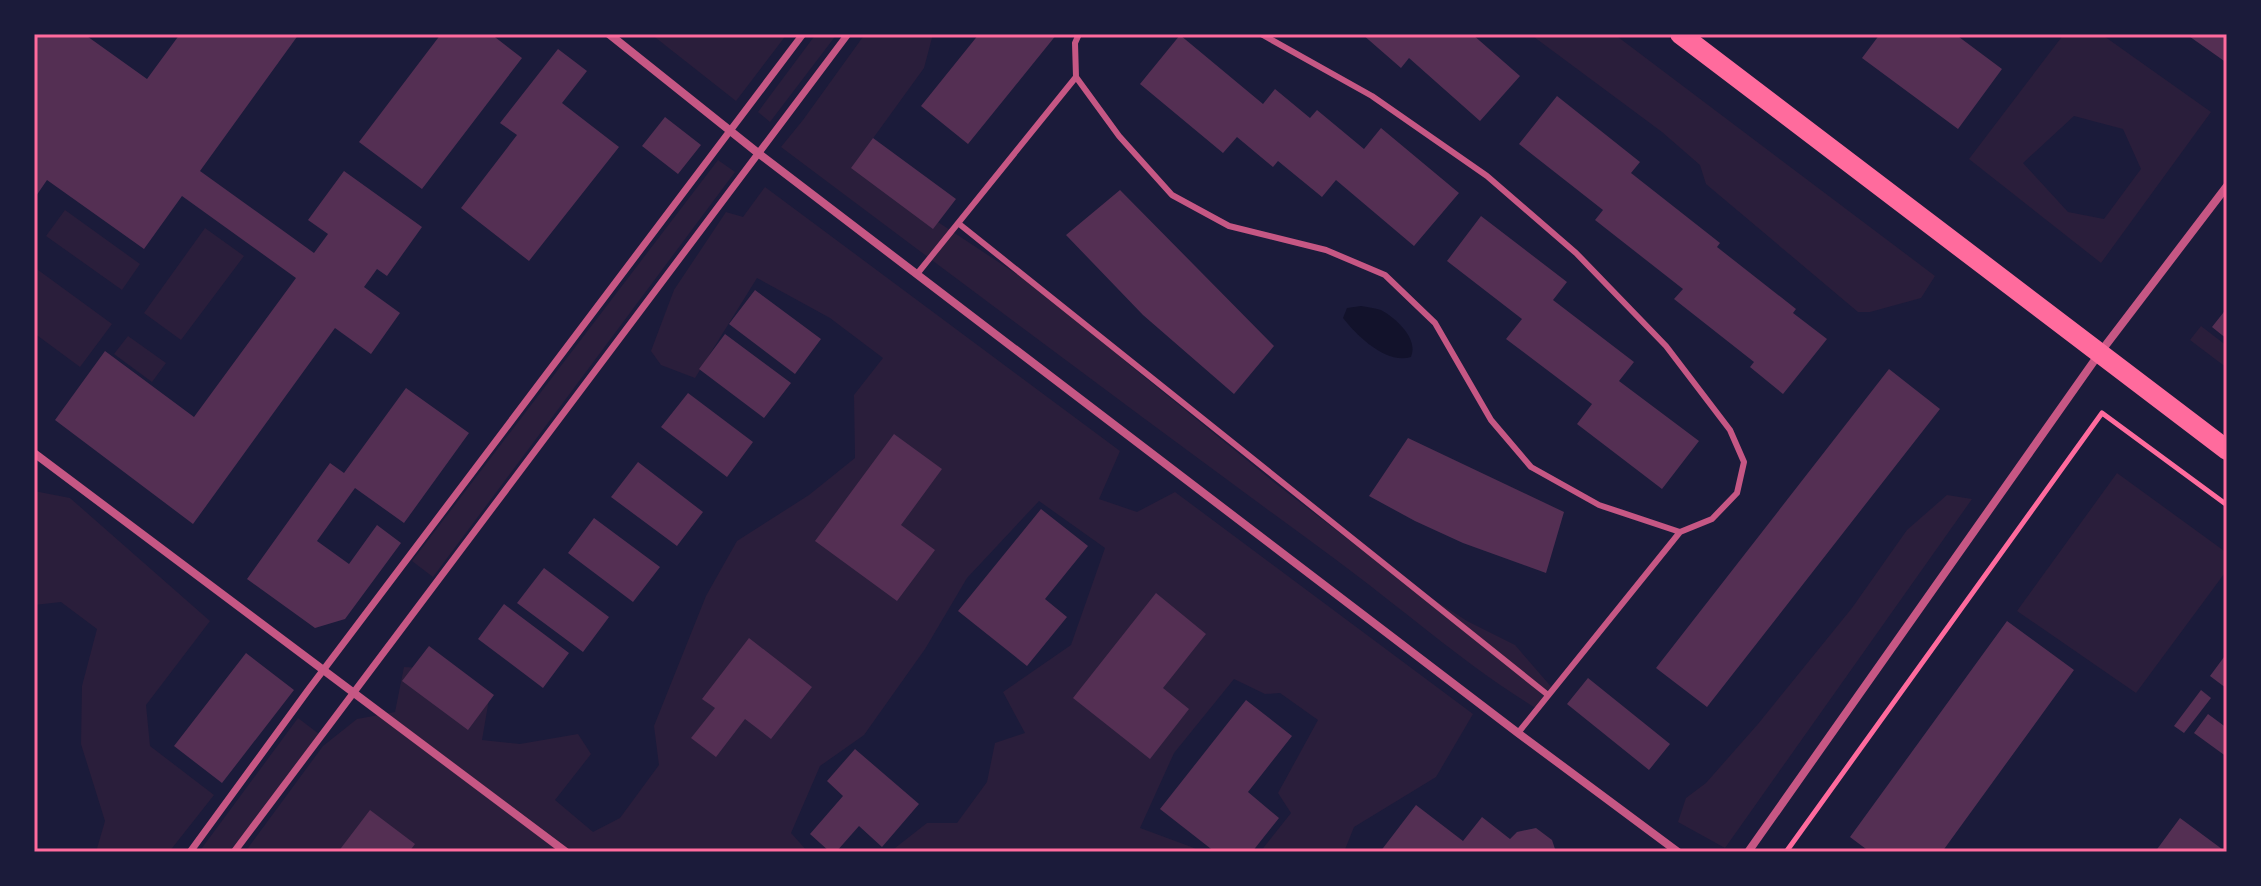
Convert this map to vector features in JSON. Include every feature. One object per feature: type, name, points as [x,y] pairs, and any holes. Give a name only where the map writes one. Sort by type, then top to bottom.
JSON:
[{"type":"main road","points":[[1680,34],[2227,450]]},
{"type":"street","points":[[609,34],[758,153],[1678,852]]},
{"type":"street","points":[[190,852],[803,34]]},
{"type":"street","points":[[234,852],[848,34]]},
{"type":"street","points":[[1748,852],[2099,354],[2227,186]]},
{"type":"street","points":[[34,453],[566,852]]},
{"type":"lane","points":[[1079,34],[1075,43],[1076,77],[1119,136],[1172,195],[1229,226],[1326,250],[1385,275],[1435,323],[1491,420],[1531,467],[1599,505],[1680,532]]},
{"type":"lane","points":[[1261,34],[1372,96],[1487,176],[1576,253],[1666,346],[1730,430],[1744,462],[1737,493],[1712,519],[1680,532],[1518,733]]},
{"type":"lane","points":[[917,274],[1076,77]]},
{"type":"lane","points":[[958,223],[1548,695]]},
{"type":"path","points":[[1786,852],[2102,413],[2227,505]]},
{"type":"shaded area","points":[[651,34],[787,34],[736,101]]},
{"type":"shaded area","points":[[816,34],[837,34],[770,122],[758,112]]},
{"type":"shaded area","points":[[865,34],[933,34],[924,68],[853,166],[1050,296],[1280,487],[1391,572],[1467,621],[1515,645],[1554,690],[1539,710],[1460,656],[1335,559],[781,147]]},
{"type":"shaded area","points":[[1530,34],[1614,34],[1935,276],[1921,298],[1870,312],[1858,312],[1706,184],[1700,165],[1662,132]]},
{"type":"shaded area","points":[[2064,34],[2101,34],[2211,112],[2101,263],[1969,159]],"holes":[[[2074,116],[2123,129],[2141,169],[2104,219],[2068,212],[2023,163]]]},
{"type":"shaded area","points":[[718,160],[735,172],[433,577],[412,561]]},
{"type":"shaded area","points":[[765,187],[1120,451],[1099,499],[1137,512],[1175,492],[1473,714],[1436,777],[1354,827],[1344,852],[1260,852],[1291,813],[1278,793],[1318,720],[1280,693],[1265,694],[1234,679],[1174,753],[1140,828],[1198,852],[890,852],[927,823],[957,823],[987,782],[995,743],[1025,733],[1003,692],[1071,645],[1105,548],[1039,501],[967,578],[925,649],[864,735],[820,766],[791,833],[808,852],[245,852],[323,746],[357,719],[395,712],[404,667],[456,670],[489,699],[482,740],[520,744],[578,734],[591,754],[555,800],[593,832],[620,818],[659,765],[654,726],[706,596],[737,541],[809,495],[855,458],[854,395],[883,358],[830,318],[757,278],[695,378],[661,365],[651,351],[674,290],[726,212],[743,217]]},
{"type":"shaded area","points":[[65,210],[140,264],[122,290],[46,236]]},
{"type":"shaded area","points":[[205,228],[244,256],[181,340],[144,313]]},
{"type":"shaded area","points":[[34,267],[112,324],[80,367],[34,333]]},
{"type":"shaded area","points":[[1361,306],[1381,310],[1399,324],[1412,343],[1411,357],[1392,357],[1356,333],[1343,318],[1347,308]]},
{"type":"shaded area","points":[[2201,326],[2227,346],[2227,368],[2190,340]]},
{"type":"shaded area","points":[[128,336],[166,363],[152,382],[114,354]]},
{"type":"shaded area","points":[[2117,473],[2227,553],[2227,570],[2136,693],[2017,611]]},
{"type":"shaded area","points":[[34,491],[70,498],[210,621],[146,705],[150,746],[214,795],[169,852],[96,852],[105,821],[81,744],[82,686],[97,629],[61,602],[34,605]]},
{"type":"shaded area","points":[[1947,495],[1972,499],[1725,848],[1678,822],[1686,798],[1706,783],[1758,724],[1852,608],[1907,530]]},
{"type":"shaded area","points":[[298,718],[319,734],[231,852],[199,852]]},
{"type":"building","points":[[34,34],[84,34],[147,79],[180,34],[299,34],[200,171],[314,253],[328,234],[308,220],[344,171],[422,227],[387,276],[377,269],[364,287],[400,313],[371,354],[335,328],[193,524],[55,420],[105,351],[194,417],[296,278],[182,196],[144,249],[47,180],[34,199]]},
{"type":"building","points":[[441,34],[491,34],[522,58],[422,189],[359,142]]},
{"type":"building","points":[[979,34],[1057,34],[968,144],[921,106]]},
{"type":"building","points":[[1362,34],[1472,34],[1520,76],[1480,121],[1409,58],[1401,68]]},
{"type":"building","points":[[1880,34],[1955,34],[2002,69],[1958,129],[1862,58]]},
{"type":"building","points":[[2186,34],[2227,34],[2227,63]]},
{"type":"building","points":[[1180,35],[1263,104],[1275,89],[1310,118],[1317,110],[1364,149],[1381,128],[1459,193],[1414,246],[1336,180],[1322,197],[1278,161],[1273,167],[1237,137],[1223,153],[1140,84]]},
{"type":"building","points":[[558,49],[587,71],[562,103],[619,147],[529,261],[461,208],[517,135],[500,123]]},
{"type":"building","points":[[1557,96],[1640,162],[1631,173],[1720,243],[1717,247],[1796,309],[1793,313],[1827,339],[1783,394],[1750,367],[1754,362],[1674,299],[1683,289],[1595,220],[1603,210],[1519,144]]},
{"type":"building","points":[[665,117],[701,145],[678,174],[642,146]]},
{"type":"building","points":[[873,138],[956,199],[933,229],[851,168]]},
{"type":"building","points":[[1120,190],[1274,346],[1234,394],[1143,315],[1066,235]]},
{"type":"building","points":[[1481,216],[1567,282],[1553,300],[1634,362],[1619,381],[1699,441],[1662,489],[1577,424],[1592,404],[1506,339],[1522,319],[1447,261]]},
{"type":"building","points":[[755,290],[821,339],[795,374],[729,324]]},
{"type":"building","points":[[2227,308],[2227,339],[2212,327]]},
{"type":"building","points":[[725,334],[791,383],[764,418],[699,369]]},
{"type":"building","points":[[1889,369],[1940,409],[1707,707],[1656,668]]},
{"type":"building","points":[[406,388],[469,433],[404,523],[355,488],[317,541],[349,564],[377,525],[401,543],[345,619],[315,628],[247,579],[330,463],[344,473]]},
{"type":"building","points":[[688,393],[753,442],[727,477],[661,427]]},
{"type":"building","points":[[894,434],[942,469],[901,525],[935,550],[897,601],[815,541]]},
{"type":"building","points":[[1408,438],[1564,512],[1546,573],[1463,543],[1369,496]]},
{"type":"building","points":[[638,462],[703,512],[677,546],[611,497]]},
{"type":"building","points":[[1041,509],[1088,546],[1045,599],[1067,617],[1027,666],[958,611]]},
{"type":"building","points":[[594,518],[660,567],[633,602],[568,553]]},
{"type":"building","points":[[544,568],[609,617],[583,652],[517,603]]},
{"type":"building","points":[[1156,593],[1206,634],[1163,688],[1189,709],[1150,759],[1073,698]]},
{"type":"building","points":[[504,604],[569,653],[543,688],[478,639]]},
{"type":"building","points":[[2007,621],[2074,670],[1942,852],[1870,852],[1850,837]]},
{"type":"building","points":[[749,638],[812,687],[771,739],[745,719],[716,757],[691,738],[715,708],[702,699]]},
{"type":"building","points":[[429,646],[494,695],[468,730],[402,681]]},
{"type":"building","points":[[246,653],[294,690],[222,783],[174,746]]},
{"type":"building","points":[[2227,653],[2227,686],[2226,688],[2210,676]]},
{"type":"building","points":[[1588,678],[1670,744],[1649,770],[1567,704]]},
{"type":"building","points":[[2201,690],[2211,698],[2184,733],[2174,726]]},
{"type":"building","points":[[1246,700],[1292,736],[1248,792],[1279,818],[1252,852],[1215,852],[1160,809]]},
{"type":"building","points":[[2208,714],[2227,728],[2227,757],[2194,733]]},
{"type":"building","points":[[855,749],[919,804],[882,847],[859,826],[836,852],[830,852],[810,834],[843,796],[827,781]]},
{"type":"building","points":[[1416,805],[1463,841],[1482,817],[1510,839],[1517,832],[1536,828],[1552,840],[1556,852],[1380,852]]},
{"type":"building","points":[[370,810],[415,844],[409,852],[338,852]]},
{"type":"building","points":[[2180,818],[2226,852],[2155,852]]}]
